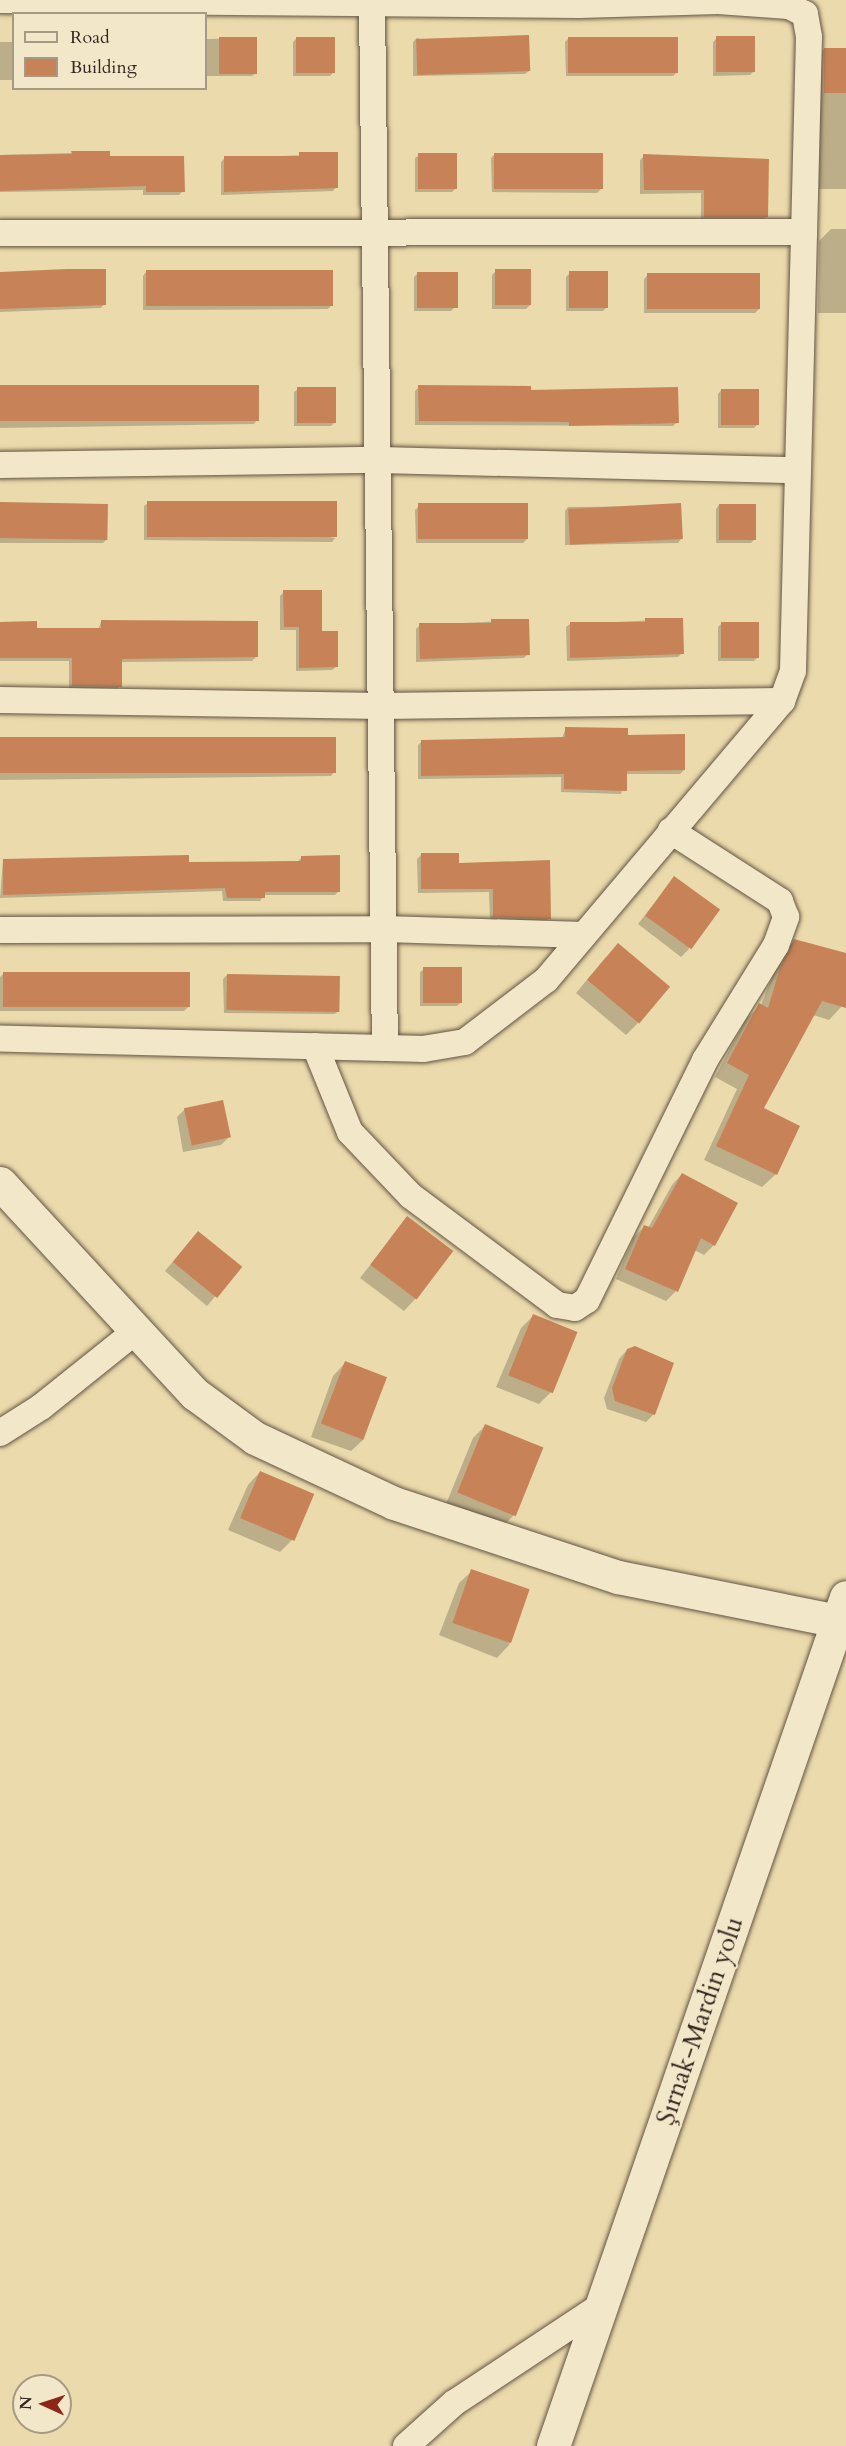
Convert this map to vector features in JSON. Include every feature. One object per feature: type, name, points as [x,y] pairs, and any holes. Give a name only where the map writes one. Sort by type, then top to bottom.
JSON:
[{"type":"street","points":[[0,0],[372,4],[719,1],[789,6],[805,14],[809,36],[796,470],[793,671],[782,701],[546,980],[465,1042],[423,1049],[0,1040]]},
{"type":"street","points":[[372,4],[385,1048]]},
{"type":"street","points":[[0,233],[803,232]]},
{"type":"street","points":[[0,465],[379,460],[796,470]]},
{"type":"street","points":[[0,700],[382,706],[782,701]]},
{"type":"street","points":[[315,1046],[350,1132],[411,1196],[557,1305],[575,1308],[588,1300],[705,1060],[776,945],[786,917],[780,901],[671,831]]},
{"type":"street","points":[[0,930],[384,928],[584,935]]},
{"type":"street","points":[[0,1183],[195,1394],[255,1438],[394,1503],[618,1577],[842,1609]]},
{"type":"street","points":[[0,1433],[41,1407],[137,1330]]},
{"type":"street","name":"Şırnak-Mardin yolu","points":[[553,2446],[842,1609]]},
{"type":"street","points":[[406,2446],[454,2403],[602,2305]]},
{"type":"building","points":[[529,35],[530,71],[417,75],[416,39]]},
{"type":"building","points":[[716,36],[755,36],[755,72],[716,72]]},
{"type":"building","points":[[219,37],[257,37],[257,74],[219,74]]},
{"type":"building","points":[[296,37],[335,37],[335,73],[296,73]]},
{"type":"building","points":[[568,37],[678,37],[678,73],[568,73]]},
{"type":"building","points":[[824,48],[846,48],[846,93],[824,93]]},
{"type":"building","points":[[71,151],[110,151],[110,156],[184,156],[185,192],[146,192],[146,186],[0,191],[0,155],[72,154]]},
{"type":"building","points":[[299,152],[338,152],[338,188],[224,192],[224,156],[299,156]]},
{"type":"building","points":[[418,153],[457,153],[457,189],[418,189]]},
{"type":"building","points":[[494,153],[603,153],[603,189],[494,189]]},
{"type":"building","points":[[643,154],[769,159],[768,217],[704,217],[704,190],[644,190]]},
{"type":"building","points":[[106,269],[106,305],[0,309],[0,272]]},
{"type":"building","points":[[495,269],[531,269],[531,305],[495,305]]},
{"type":"building","points":[[146,270],[333,270],[333,306],[146,306]]},
{"type":"building","points":[[569,271],[608,271],[608,308],[569,308]]},
{"type":"building","points":[[417,272],[458,272],[458,308],[417,308]]},
{"type":"building","points":[[647,273],[760,273],[760,309],[647,309]]},
{"type":"building","points":[[0,385],[259,385],[259,421],[0,421]]},
{"type":"building","points":[[418,385],[531,386],[531,390],[678,387],[679,423],[569,426],[569,422],[419,421]]},
{"type":"building","points":[[297,387],[336,387],[336,423],[297,423]]},
{"type":"building","points":[[721,389],[759,389],[759,425],[721,425]]},
{"type":"building","points":[[147,501],[337,501],[337,537],[147,537]]},
{"type":"building","points":[[0,502],[108,504],[107,540],[0,538]]},
{"type":"building","points":[[418,503],[528,503],[528,539],[418,539]]},
{"type":"building","points":[[681,503],[683,539],[570,545],[568,509]]},
{"type":"building","points":[[719,504],[756,504],[756,540],[719,540]]},
{"type":"building","points":[[283,590],[322,590],[322,631],[338,631],[338,667],[299,668],[299,627],[284,627]]},
{"type":"building","points":[[645,618],[683,618],[684,654],[570,658],[570,622],[645,622]]},
{"type":"building","points":[[491,619],[529,619],[530,655],[420,659],[419,623],[491,623]]},
{"type":"building","points":[[101,620],[258,621],[258,657],[122,659],[122,687],[72,686],[72,658],[0,658],[0,622],[37,621],[37,628],[101,628]]},
{"type":"building","points":[[721,622],[759,622],[759,658],[721,658]]},
{"type":"building","points":[[565,727],[628,728],[628,735],[685,734],[685,770],[627,771],[627,791],[564,789],[564,774],[421,776],[421,740],[565,737]]},
{"type":"building","points":[[0,737],[336,737],[336,773],[0,773]]},
{"type":"building","points":[[421,853],[459,853],[459,863],[550,860],[551,919],[493,917],[493,889],[421,889]]},
{"type":"building","points":[[189,855],[189,862],[301,861],[301,856],[340,855],[340,892],[265,892],[265,898],[227,898],[225,888],[3,895],[3,859]]},
{"type":"building","points":[[674,876],[720,910],[691,949],[645,916]]},
{"type":"building","points":[[794,939],[846,953],[846,1008],[822,1001],[764,1108],[800,1126],[777,1175],[716,1146],[749,1075],[727,1063],[759,1003],[768,1008],[780,968]]},
{"type":"building","points":[[618,943],[670,987],[639,1023],[587,980]]},
{"type":"building","points":[[423,967],[462,967],[462,1003],[423,1003]]},
{"type":"building","points":[[3,972],[190,972],[190,1007],[3,1007]]},
{"type":"building","points":[[227,974],[340,976],[339,1012],[226,1010]]},
{"type":"building","points":[[223,1100],[231,1137],[192,1145],[184,1108]]},
{"type":"building","points":[[682,1173],[738,1203],[715,1246],[701,1238],[678,1292],[625,1269],[644,1225],[652,1228]]},
{"type":"building","points":[[407,1216],[453,1251],[417,1300],[370,1265]]},
{"type":"building","points":[[198,1231],[242,1267],[217,1298],[173,1262]]},
{"type":"building","points":[[533,1314],[578,1332],[553,1393],[508,1375]]},
{"type":"building","points":[[635,1346],[674,1363],[655,1415],[615,1401],[612,1388],[627,1349]]},
{"type":"building","points":[[345,1361],[387,1377],[363,1440],[321,1424]]},
{"type":"building","points":[[485,1424],[543,1448],[516,1516],[457,1493]]},
{"type":"building","points":[[260,1471],[314,1494],[294,1541],[240,1518]]},
{"type":"building","points":[[471,1569],[530,1589],[511,1643],[452,1623]]}]
